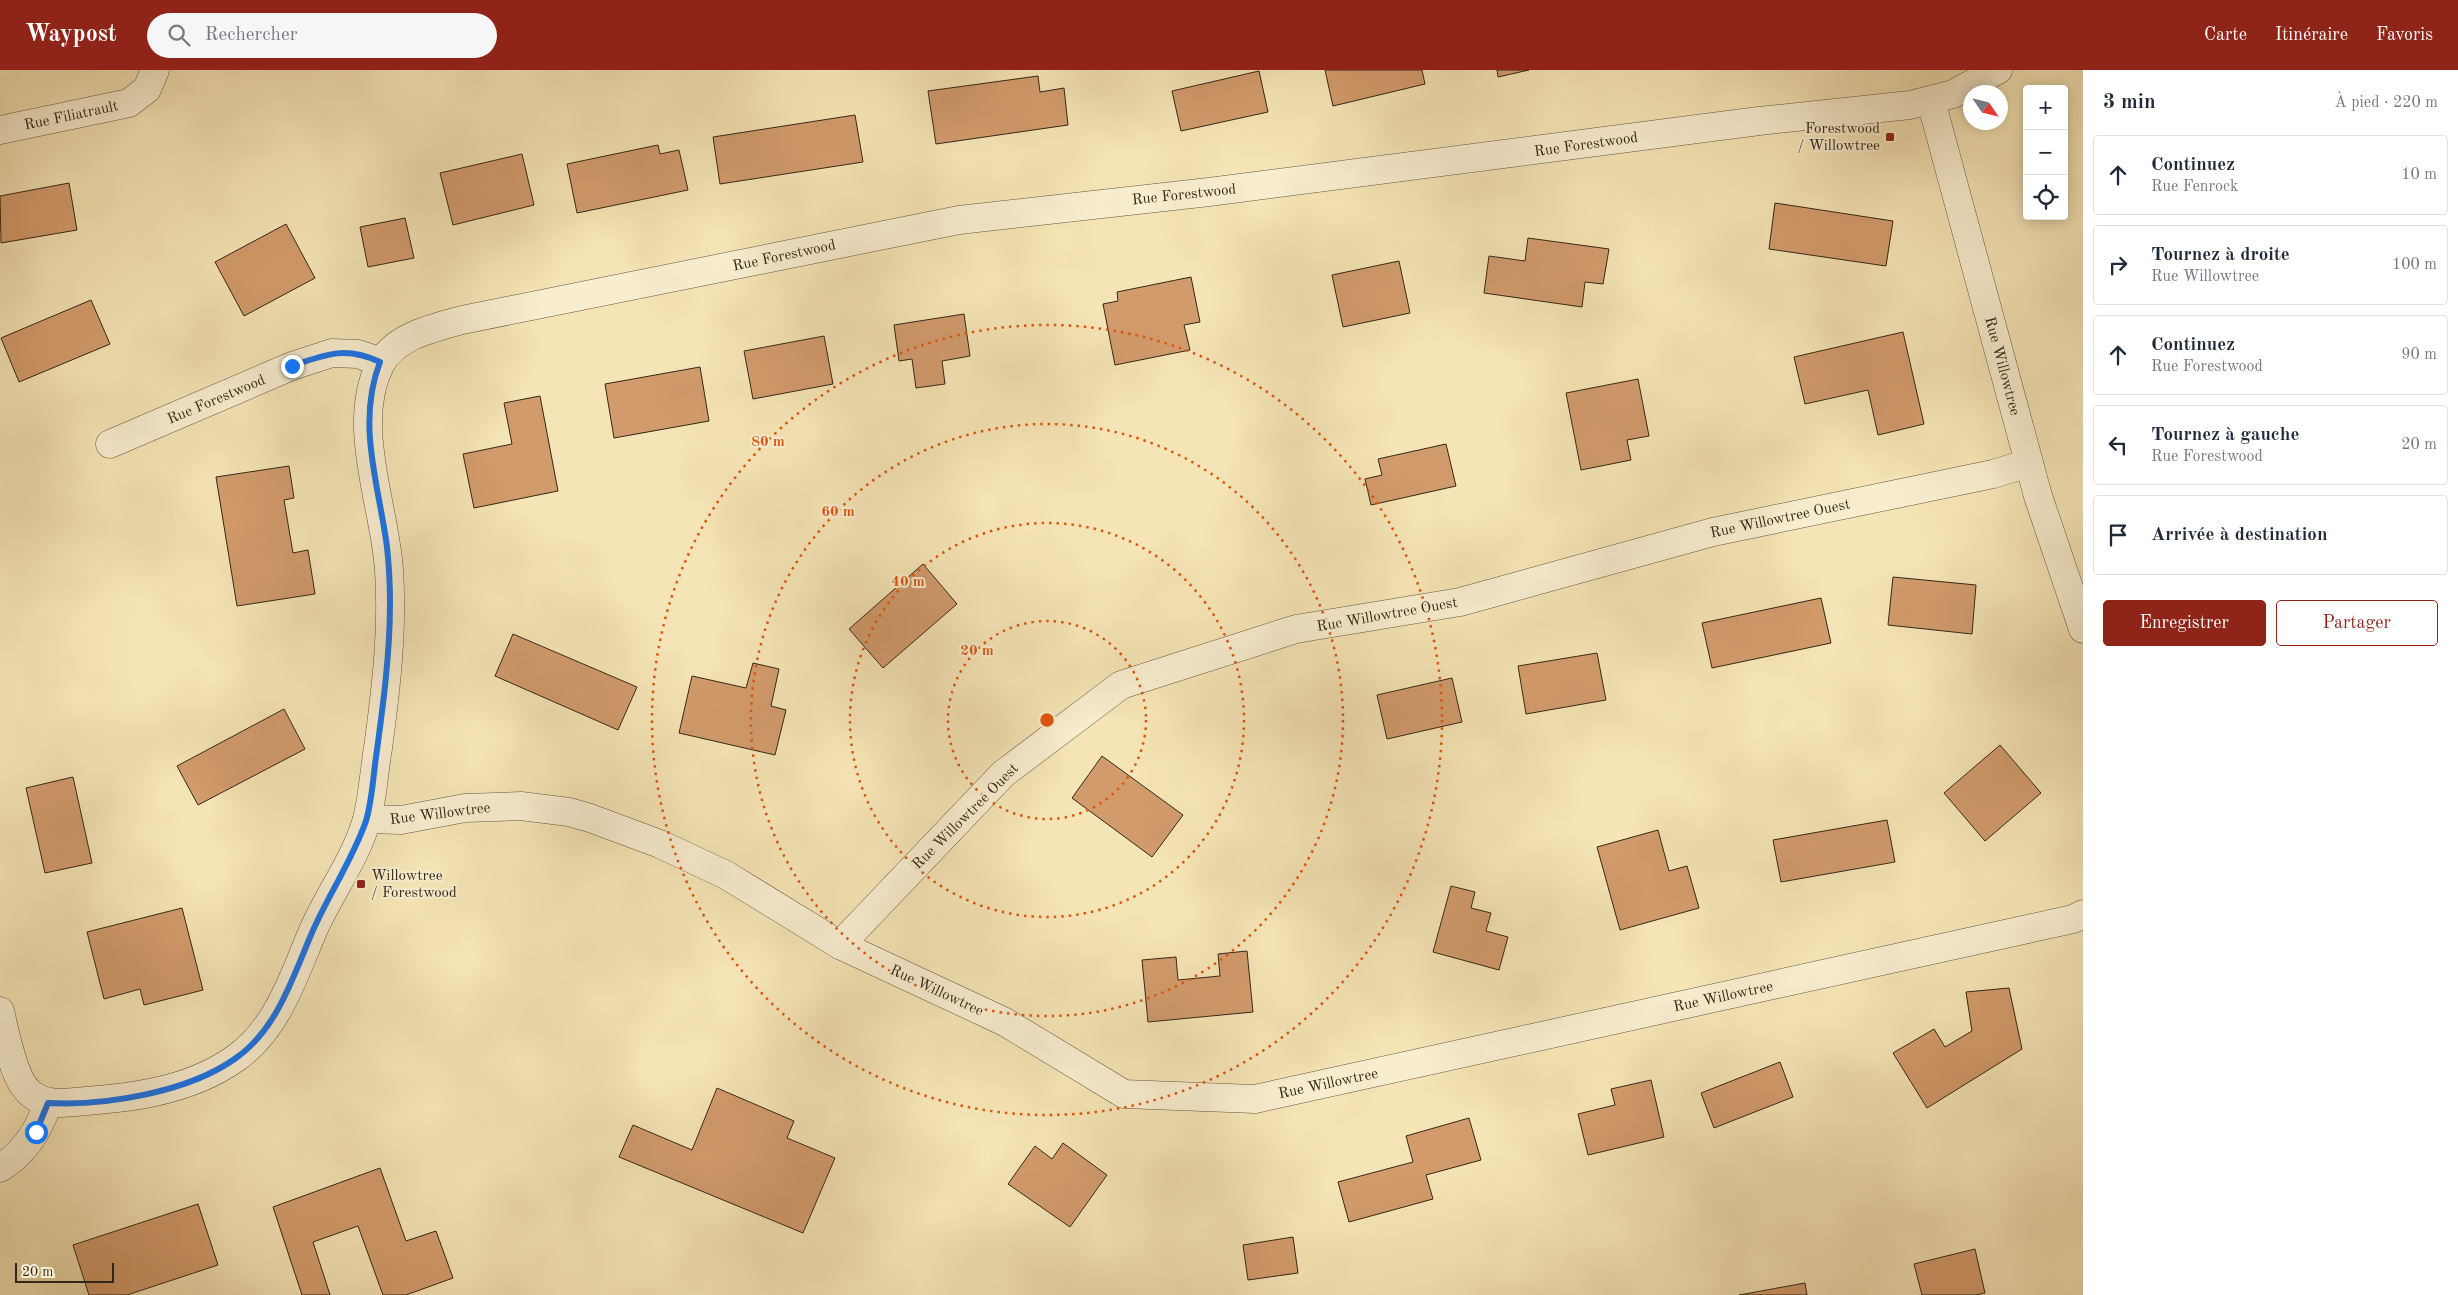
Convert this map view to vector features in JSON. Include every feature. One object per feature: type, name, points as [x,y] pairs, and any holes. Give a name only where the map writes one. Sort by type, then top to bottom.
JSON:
[{"type":"street","name":"Rue Filiatrault","points":[[0,130],[129,103],[147,89],[155,70]]},
{"type":"street","name":"Rue Forestwood","points":[[367,819],[384,704],[390,635],[389,570],[373,469],[369,416],[372,388],[380,362],[398,344],[421,333],[462,320],[960,220],[1352,175],[1759,121],[1910,105],[1931,101],[1972,85],[1998,70]]},
{"type":"street","name":"Rue Willowtree","points":[[1931,101],[2029,463],[2083,629]]},
{"type":"street","name":"Rue Forestwood","points":[[110,444],[292,366],[332,353],[358,354],[380,362]]},
{"type":"street","name":"Rue Willowtree Ouest","points":[[840,945],[1003,774],[1121,685],[1296,629],[1460,602],[1713,532],[1993,474],[2029,463]]},
{"type":"street","name":"Rue Willowtree","points":[[367,819],[401,820],[465,808],[521,806],[569,812],[634,834],[726,875],[840,945],[1005,1022],[1124,1094],[1255,1098],[2073,919],[2083,914]]},
{"type":"street","points":[[0,1011],[22,1083],[37,1098],[48,1103],[104,1100],[156,1092],[205,1076],[238,1056],[254,1042],[277,1012],[321,912],[352,853],[367,819]]},
{"type":"street","points":[[0,1168],[10,1162],[30,1142],[48,1103]]},
{"type":"building","points":[[1325,70],[1422,70],[1425,84],[1333,106]]},
{"type":"building","points":[[1497,70],[1529,70],[1498,77]]},
{"type":"building","points":[[1259,71],[1268,112],[1181,131],[1172,91]]},
{"type":"building","points":[[1038,76],[1040,92],[1064,88],[1068,125],[936,144],[928,91]]},
{"type":"building","points":[[855,115],[863,162],[720,184],[713,137]]},
{"type":"building","points":[[658,145],[660,154],[679,150],[688,190],[577,213],[567,164]]},
{"type":"building","points":[[522,154],[534,205],[453,225],[440,173]]},
{"type":"building","points":[[69,183],[77,230],[1,243],[0,196]]},
{"type":"building","points":[[1775,203],[1893,221],[1886,266],[1769,249]]},
{"type":"building","points":[[405,218],[414,258],[368,267],[360,227]]},
{"type":"building","points":[[286,224],[315,278],[244,316],[215,262]]},
{"type":"building","points":[[1528,238],[1609,249],[1603,284],[1585,282],[1582,307],[1484,293],[1489,256],[1525,261]]},
{"type":"building","points":[[1399,261],[1410,313],[1343,327],[1332,275]]},
{"type":"building","points":[[1191,277],[1200,322],[1184,325],[1190,350],[1115,365],[1103,304],[1118,301],[1117,292]]},
{"type":"building","points":[[91,300],[110,344],[19,382],[1,338]]},
{"type":"building","points":[[964,314],[970,356],[942,361],[945,384],[916,388],[912,359],[899,361],[894,325]]},
{"type":"building","points":[[1903,332],[1924,424],[1878,435],[1868,390],[1805,404],[1794,357]]},
{"type":"building","points":[[824,336],[833,384],[753,399],[744,351]]},
{"type":"building","points":[[700,367],[709,421],[614,438],[605,384]]},
{"type":"building","points":[[1638,379],[1649,436],[1627,440],[1631,460],[1581,470],[1566,393]]},
{"type":"building","points":[[540,396],[558,491],[474,508],[463,454],[512,444],[504,403]]},
{"type":"building","points":[[1446,444],[1456,486],[1371,505],[1365,479],[1382,475],[1378,459]]},
{"type":"building","points":[[289,466],[294,498],[284,500],[293,553],[308,550],[315,594],[237,606],[216,477]]},
{"type":"building","points":[[923,564],[957,604],[883,668],[849,629]]},
{"type":"building","points":[[1893,577],[1976,585],[1972,634],[1888,625]]},
{"type":"building","points":[[1821,598],[1831,643],[1712,668],[1702,623]]},
{"type":"building","points":[[513,634],[637,687],[618,730],[495,676]]},
{"type":"building","points":[[1597,653],[1606,700],[1526,714],[1518,666]]},
{"type":"building","points":[[753,663],[779,669],[771,706],[786,710],[775,755],[679,733],[692,676],[746,688]]},
{"type":"building","points":[[1452,678],[1462,722],[1387,739],[1377,695]]},
{"type":"building","points":[[284,709],[305,749],[198,805],[177,766]]},
{"type":"building","points":[[2000,745],[2041,793],[1985,841],[1944,793]]},
{"type":"building","points":[[1102,756],[1183,815],[1152,857],[1072,798]]},
{"type":"building","points":[[73,777],[92,863],[45,873],[26,788]]},
{"type":"building","points":[[1887,820],[1895,862],[1781,882],[1773,840]]},
{"type":"building","points":[[1658,830],[1669,871],[1687,866],[1699,908],[1620,930],[1597,847]]},
{"type":"building","points":[[1451,886],[1475,892],[1471,908],[1491,913],[1486,931],[1508,937],[1499,970],[1433,952]]},
{"type":"building","points":[[182,908],[203,990],[144,1005],[140,989],[104,999],[87,932]]},
{"type":"building","points":[[1247,951],[1253,1012],[1148,1022],[1142,960],[1176,957],[1178,980],[1220,976],[1218,954]]},
{"type":"building","points":[[2009,988],[2022,1049],[1927,1108],[1893,1053],[1934,1029],[1945,1047],[1972,1031],[1966,992]]},
{"type":"building","points":[[1780,1062],[1793,1097],[1714,1128],[1701,1093]]},
{"type":"building","points":[[1651,1080],[1664,1137],[1588,1155],[1578,1114],[1615,1105],[1611,1089]]},
{"type":"building","points":[[717,1088],[794,1121],[787,1138],[835,1158],[803,1233],[619,1157],[633,1125],[692,1150]]},
{"type":"building","points":[[1469,1118],[1481,1160],[1426,1175],[1433,1199],[1349,1222],[1338,1182],[1413,1162],[1406,1136]]},
{"type":"building","points":[[1063,1143],[1107,1175],[1070,1227],[1008,1184],[1035,1146],[1052,1159]]},
{"type":"building","points":[[380,1168],[406,1241],[436,1231],[453,1278],[406,1295],[383,1295],[358,1226],[313,1242],[330,1295],[302,1295],[273,1207]]},
{"type":"building","points":[[198,1204],[218,1265],[127,1295],[89,1295],[73,1245]]},
{"type":"building","points":[[1293,1237],[1298,1273],[1248,1280],[1243,1245]]},
{"type":"building","points":[[1975,1249],[1985,1293],[1976,1295],[1922,1295],[1914,1264]]},
{"type":"building","points":[[1805,1283],[1807,1295],[1739,1295]]},
{"type":"place","name":"Forestwood / Willowtree","points":[[1890,137]]},
{"type":"place","name":"Willowtree / Forestwood","points":[[361,884]]},
{"type":"route","points":[[36,1132],[44,1117],[48,1103],[61,1104],[147,1094],[190,1082],[223,1066],[254,1042],[277,1012],[321,912],[352,853],[367,819],[384,704],[390,635],[387,545],[373,469],[369,416],[372,388],[380,362],[370,357],[346,352],[332,353],[292,366]]}]
